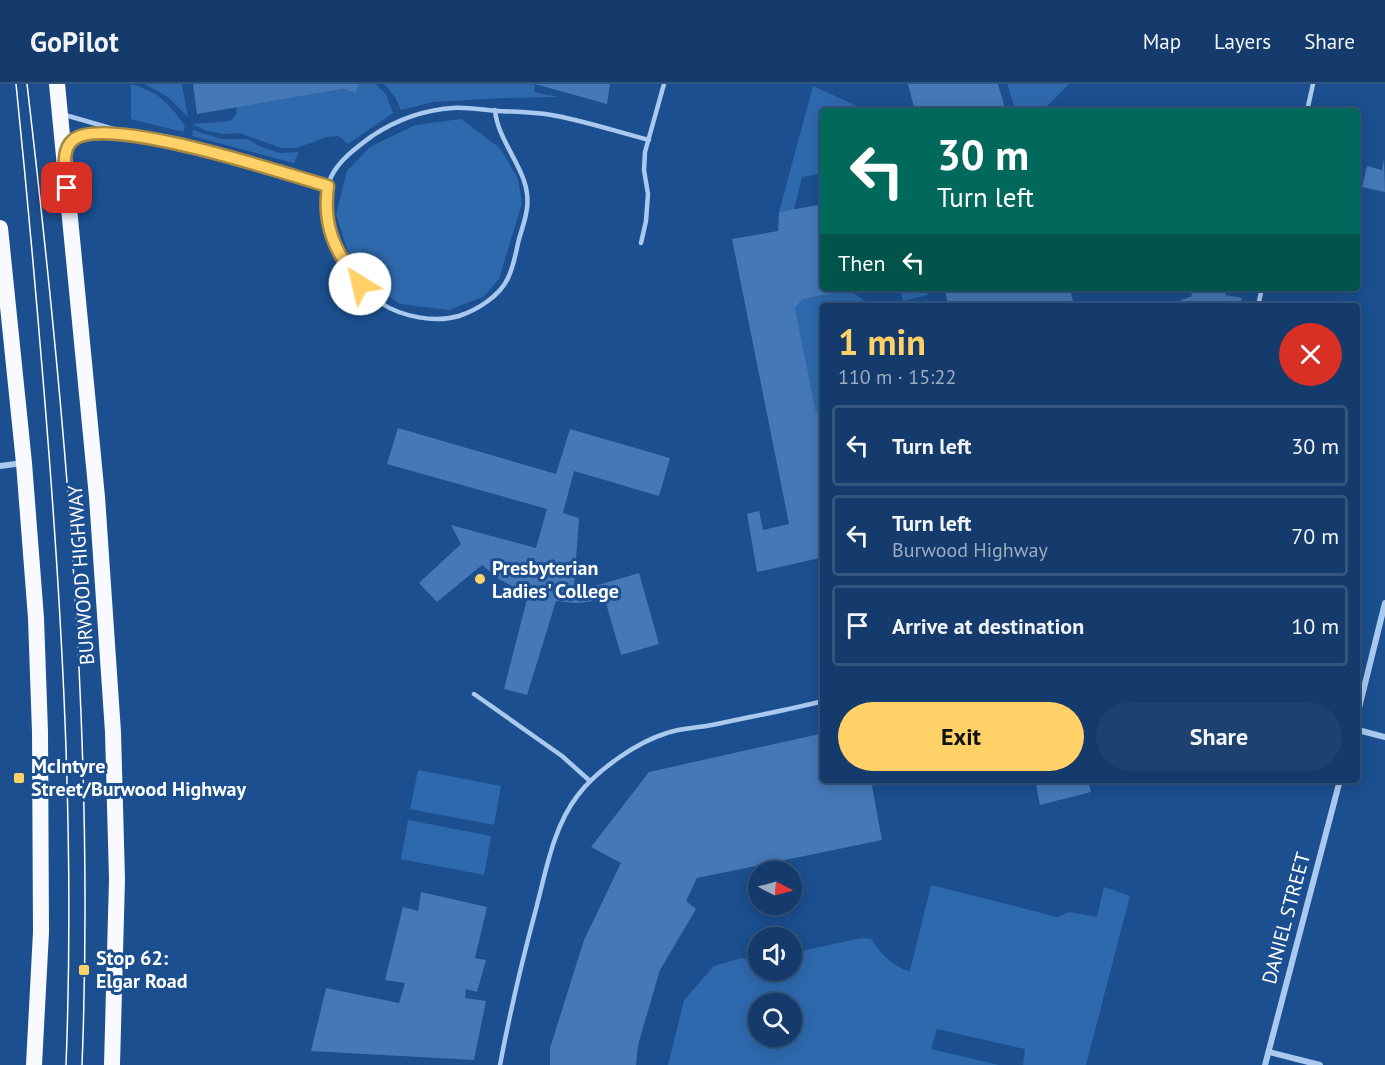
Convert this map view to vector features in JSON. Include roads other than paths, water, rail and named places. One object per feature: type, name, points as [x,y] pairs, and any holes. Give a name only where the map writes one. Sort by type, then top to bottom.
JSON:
[{"type":"highway","name":"BURWOOD HIGHWAY","points":[[57,84],[97,498],[112,720],[117,869],[112,1065]]},
{"type":"highway","points":[[0,228],[24,463],[36,618],[40,732],[40,932],[34,1065]]},
{"type":"street","points":[[0,466],[24,463]]},
{"type":"street","points":[[1360,703],[1385,603]]},
{"type":"street","points":[[1360,731],[1385,737]]},
{"type":"street","name":"DANIEL STREET","points":[[1265,1065],[1339,783]]},
{"type":"street","points":[[1269,1052],[1320,1065]]},
{"type":"lane","points":[[641,243],[647,202],[645,152],[664,84]]},
{"type":"lane","points":[[1308,108],[1313,84]]},
{"type":"lane","points":[[495,111],[500,134],[527,190],[528,208],[508,278],[496,294],[467,313],[450,318],[433,319],[394,311],[372,297],[344,264],[333,245],[327,221],[326,201],[332,176],[342,162],[377,133],[416,115],[455,108],[495,111],[556,116],[649,140]]},
{"type":"lane","points":[[60,113],[328,186]]},
{"type":"lane","points":[[64,158],[73,140],[83,135],[131,134]]},
{"type":"lane","points":[[474,694],[554,751],[590,781]]},
{"type":"lane","points":[[500,1065],[511,1007],[556,836],[566,813],[590,781],[642,743],[668,732],[820,702]]},
{"type":"tram line","points":[[16,84],[43,379],[61,636],[68,807],[66,1065]]},
{"type":"tram line","points":[[27,84],[65,451],[74,573],[84,819],[85,942],[82,1065]]},
{"type":"place","name":"Presbyterian Ladies' College","points":[[480,579]]},
{"type":"place","name":"McIntyre Street/Burwood Highway","points":[[19,778]]},
{"type":"place","name":"Stop 62: Elgar Road","points":[[84,970]]}]
